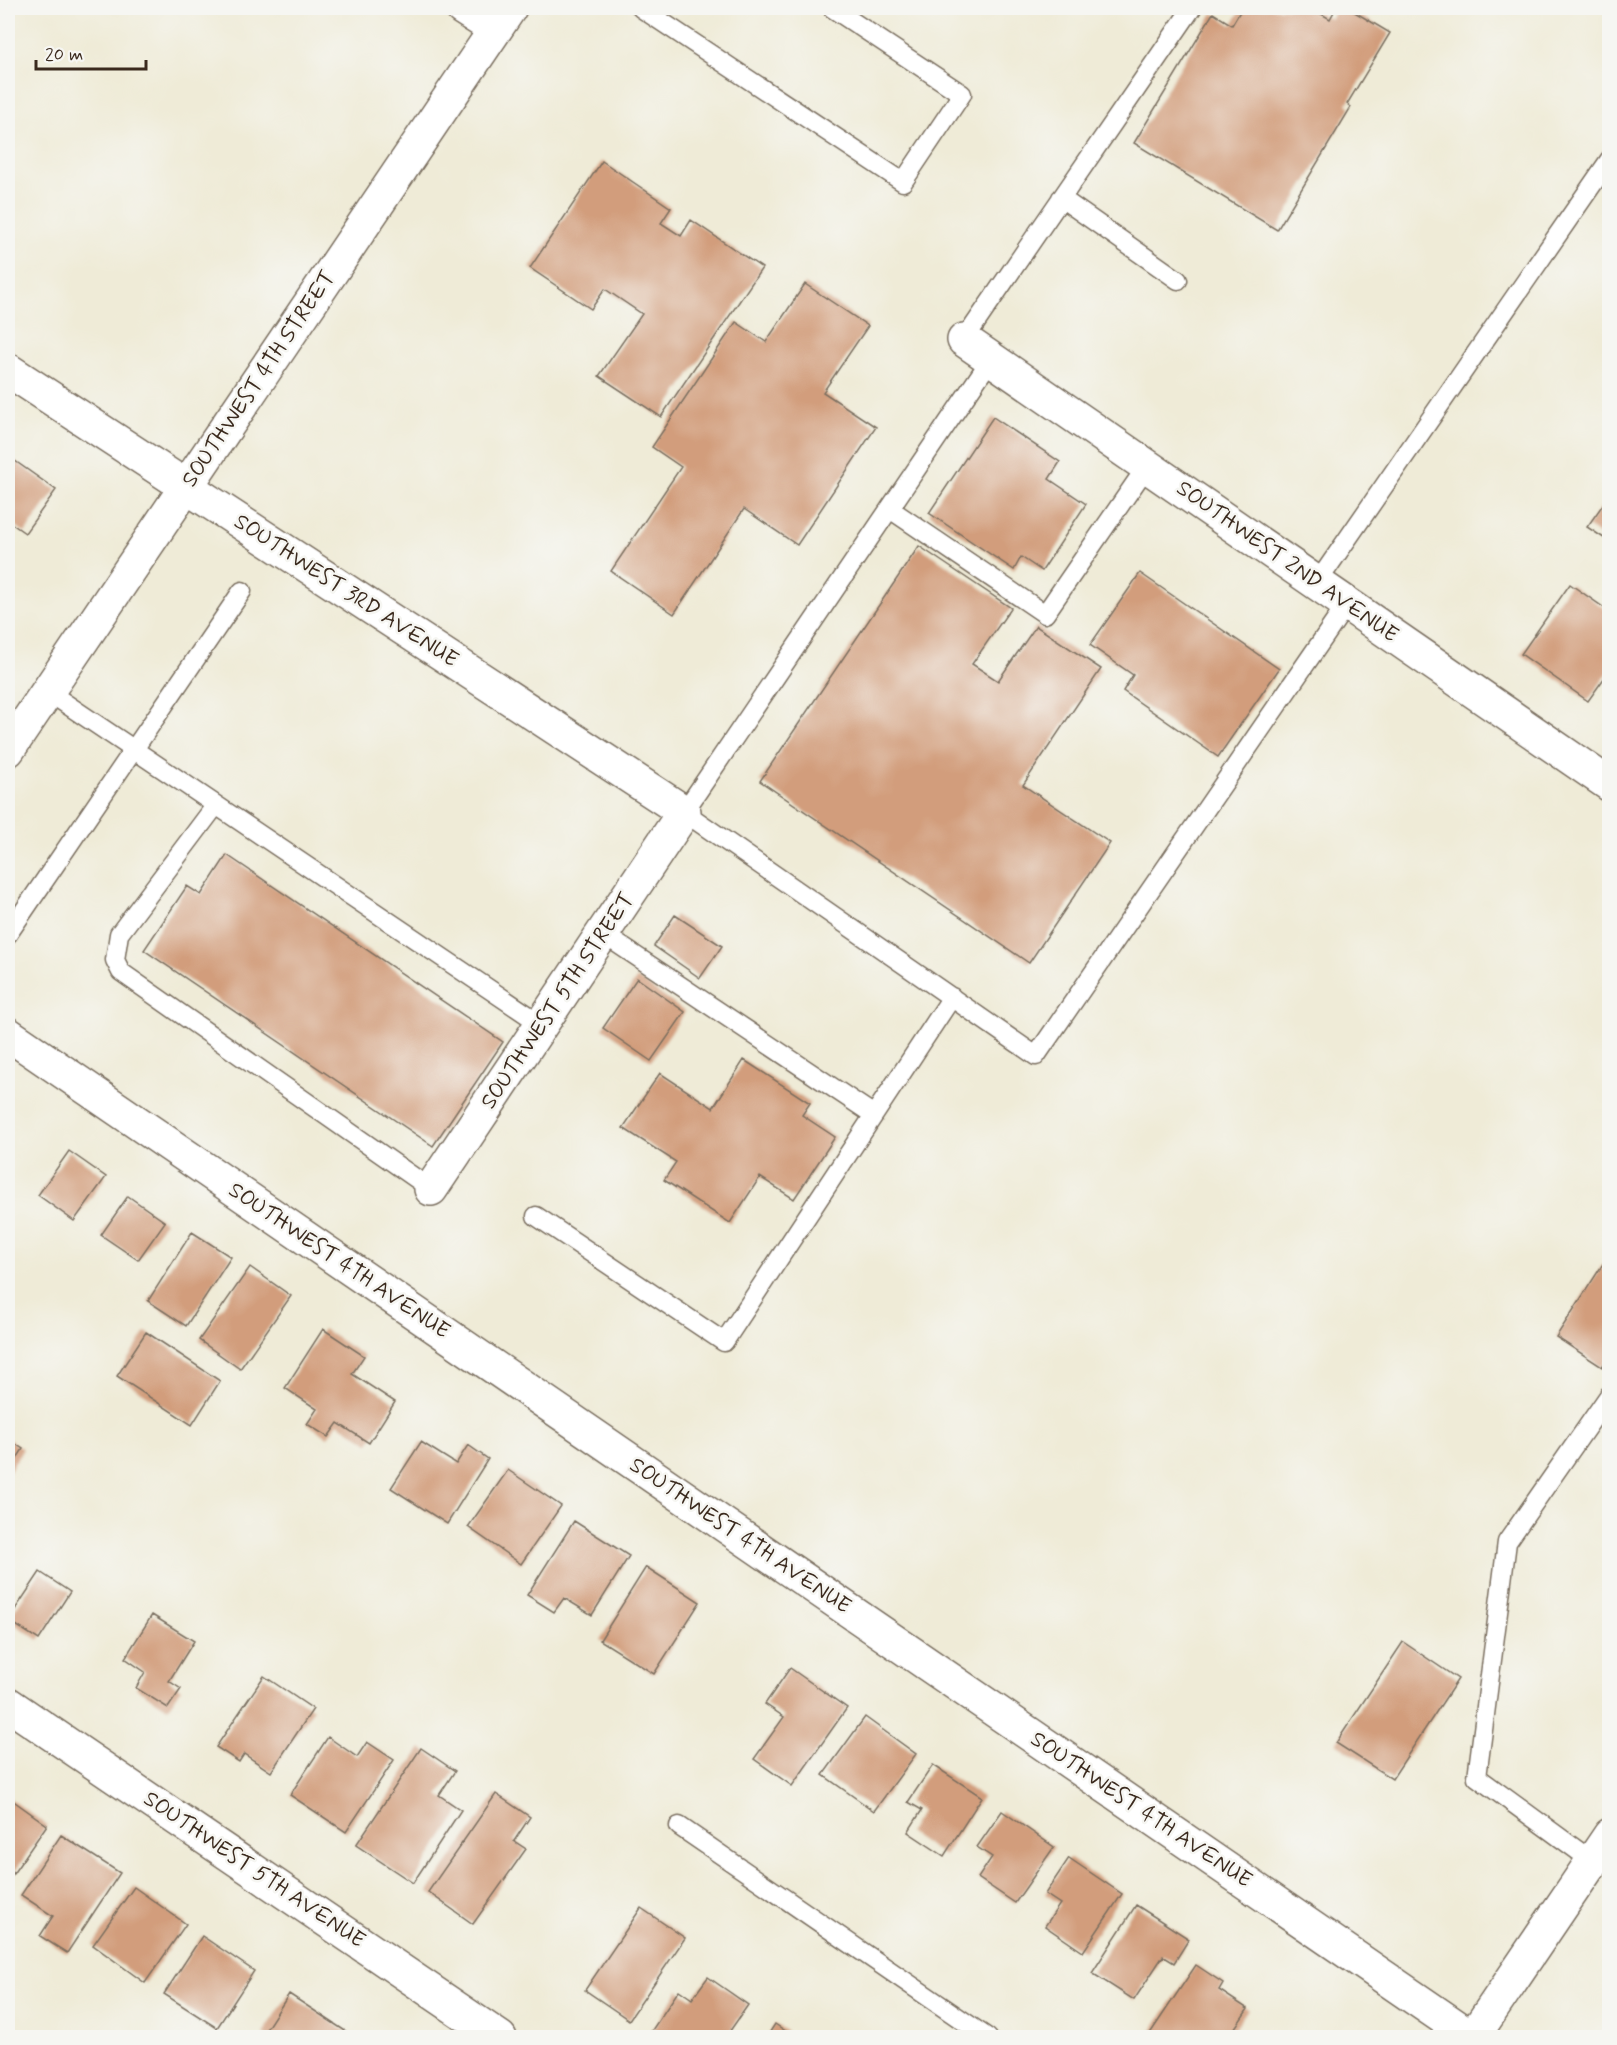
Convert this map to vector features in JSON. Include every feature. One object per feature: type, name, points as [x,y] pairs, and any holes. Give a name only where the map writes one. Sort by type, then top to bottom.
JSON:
[{"type":"street","points":[[462,8],[503,18]]},
{"type":"street","name":"SOUTHWEST 4TH STREET","points":[[8,750],[503,18]]},
{"type":"street","name":"SOUTHWEST 2ND AVENUE","points":[[964,340],[1610,785]]},
{"type":"street","name":"SOUTHWEST 3RD AVENUE","points":[[8,370],[684,813]]},
{"type":"street","name":"SOUTHWEST 5TH STREET","points":[[431,1189],[684,813]]},
{"type":"street","name":"SOUTHWEST 4TH AVENUE","points":[[8,1034],[1473,2037]]},
{"type":"street","name":"SOUTHWEST 5TH AVENUE","points":[[8,1704],[488,2034]]},
{"type":"street","points":[[1473,2037],[1601,1848]]},
{"type":"lane","points":[[641,8],[903,182],[962,94],[832,8]]},
{"type":"lane","points":[[964,340],[1192,8]]},
{"type":"lane","points":[[1317,583],[1610,159]]},
{"type":"lane","points":[[1061,198],[1178,280]]},
{"type":"lane","points":[[992,359],[684,813],[1036,1056],[1347,604]]},
{"type":"lane","points":[[890,509],[1045,614],[1147,466]]},
{"type":"lane","points":[[8,934],[242,591]]},
{"type":"lane","points":[[47,691],[541,1024]]},
{"type":"lane","points":[[216,805],[119,934],[115,960],[121,972],[431,1189]]},
{"type":"lane","points":[[603,934],[874,1115]]},
{"type":"lane","points":[[536,1216],[724,1342],[952,998]]},
{"type":"lane","points":[[1601,1848],[1477,1777],[1507,1542],[1610,1394]]},
{"type":"lane","points":[[679,1826],[988,2037]]},
{"type":"building","points":[[1242,8],[1311,8],[1330,19],[1336,8],[1348,8],[1390,33],[1347,104],[1351,107],[1277,230],[1134,143],[1213,13],[1232,25]]},
{"type":"building","points":[[602,161],[671,208],[661,223],[681,236],[691,220],[762,268],[661,417],[599,376],[642,314],[605,289],[591,309],[530,268]]},
{"type":"building","points":[[805,284],[868,326],[823,392],[876,427],[797,545],[744,509],[674,614],[611,571],[681,467],[652,447],[736,322],[766,342]]},
{"type":"building","points":[[993,417],[1060,462],[1049,479],[1086,504],[1042,571],[1021,557],[1014,570],[929,513]]},
{"type":"building","points":[[8,456],[56,490],[25,533],[8,521]]},
{"type":"building","points":[[1604,503],[1610,507],[1610,542],[1587,527]]},
{"type":"building","points":[[919,546],[1011,608],[972,664],[998,681],[1036,626],[1101,669],[1023,785],[1110,843],[1029,963],[760,781]]},
{"type":"building","points":[[1140,573],[1279,669],[1218,757],[1123,691],[1133,675],[1090,645]]},
{"type":"building","points":[[1570,584],[1610,612],[1610,670],[1588,701],[1521,654]]},
{"type":"building","points":[[227,855],[503,1042],[433,1146],[144,950],[187,886],[201,895]]},
{"type":"building","points":[[675,915],[722,946],[700,978],[654,946]]},
{"type":"building","points":[[637,978],[685,1012],[651,1061],[603,1028]]},
{"type":"building","points":[[744,1060],[810,1103],[802,1115],[835,1137],[794,1199],[760,1177],[730,1223],[664,1180],[676,1162],[623,1128],[660,1073],[713,1108]]},
{"type":"building","points":[[69,1151],[106,1177],[74,1221],[38,1195]]},
{"type":"building","points":[[128,1196],[165,1222],[138,1260],[101,1235]]},
{"type":"building","points":[[192,1232],[231,1257],[186,1326],[148,1301]]},
{"type":"building","points":[[1610,1253],[1610,1355],[1602,1367],[1556,1337]]},
{"type":"building","points":[[250,1267],[291,1296],[240,1369],[199,1340]]},
{"type":"building","points":[[323,1329],[364,1356],[352,1374],[395,1402],[369,1443],[338,1423],[328,1437],[307,1424],[317,1409],[285,1388]]},
{"type":"building","points":[[146,1332],[220,1381],[192,1425],[117,1376]]},
{"type":"building","points":[[8,1439],[23,1449],[8,1473]]},
{"type":"building","points":[[421,1442],[456,1464],[468,1445],[488,1459],[447,1524],[391,1488]]},
{"type":"building","points":[[508,1470],[561,1506],[521,1564],[468,1527]]},
{"type":"building","points":[[574,1521],[629,1556],[592,1615],[564,1598],[554,1612],[527,1595]]},
{"type":"building","points":[[646,1567],[700,1602],[654,1674],[600,1640]]},
{"type":"building","points":[[40,1572],[70,1592],[39,1640],[8,1620]]},
{"type":"building","points":[[152,1615],[194,1641],[169,1681],[181,1689],[168,1708],[136,1688],[145,1672],[125,1658]]},
{"type":"building","points":[[1403,1642],[1458,1679],[1392,1779],[1336,1743]]},
{"type":"building","points":[[790,1668],[847,1708],[792,1786],[754,1759],[784,1717],[765,1704]]},
{"type":"building","points":[[264,1676],[313,1709],[271,1772],[244,1754],[239,1762],[216,1747]]},
{"type":"building","points":[[865,1717],[916,1754],[874,1811],[823,1775]]},
{"type":"building","points":[[328,1737],[357,1757],[367,1742],[394,1760],[346,1832],[290,1795]]},
{"type":"building","points":[[421,1748],[455,1771],[439,1795],[461,1810],[413,1883],[356,1845]]},
{"type":"building","points":[[933,1765],[982,1797],[944,1856],[908,1832],[922,1810],[908,1802]]},
{"type":"building","points":[[496,1794],[530,1817],[514,1841],[526,1849],[473,1924],[428,1892]]},
{"type":"building","points":[[8,1797],[47,1825],[8,1881]]},
{"type":"building","points":[[1002,1811],[1054,1847],[1015,1903],[978,1878],[992,1857],[977,1847]]},
{"type":"building","points":[[61,1835],[120,1873],[67,1953],[40,1936],[53,1916],[21,1895]]},
{"type":"building","points":[[1069,1858],[1122,1894],[1083,1952],[1045,1926],[1060,1904],[1045,1894]]},
{"type":"building","points":[[134,1887],[186,1924],[145,1983],[93,1945]]},
{"type":"building","points":[[1136,1905],[1189,1939],[1174,1963],[1163,1956],[1134,2000],[1092,1973]]},
{"type":"building","points":[[641,1908],[685,1938],[629,2020],[585,1990]]},
{"type":"building","points":[[202,1936],[254,1971],[217,2028],[164,1994]]},
{"type":"building","points":[[1196,1965],[1223,1983],[1219,1990],[1248,2009],[1228,2038],[1147,2038]]},
{"type":"building","points":[[708,1977],[748,2005],[725,2038],[656,2038],[650,2033],[679,1990],[692,1999]]},
{"type":"building","points":[[289,1994],[356,2038],[268,2038],[263,2034]]},
{"type":"building","points":[[775,2024],[796,2038],[766,2038]]}]
